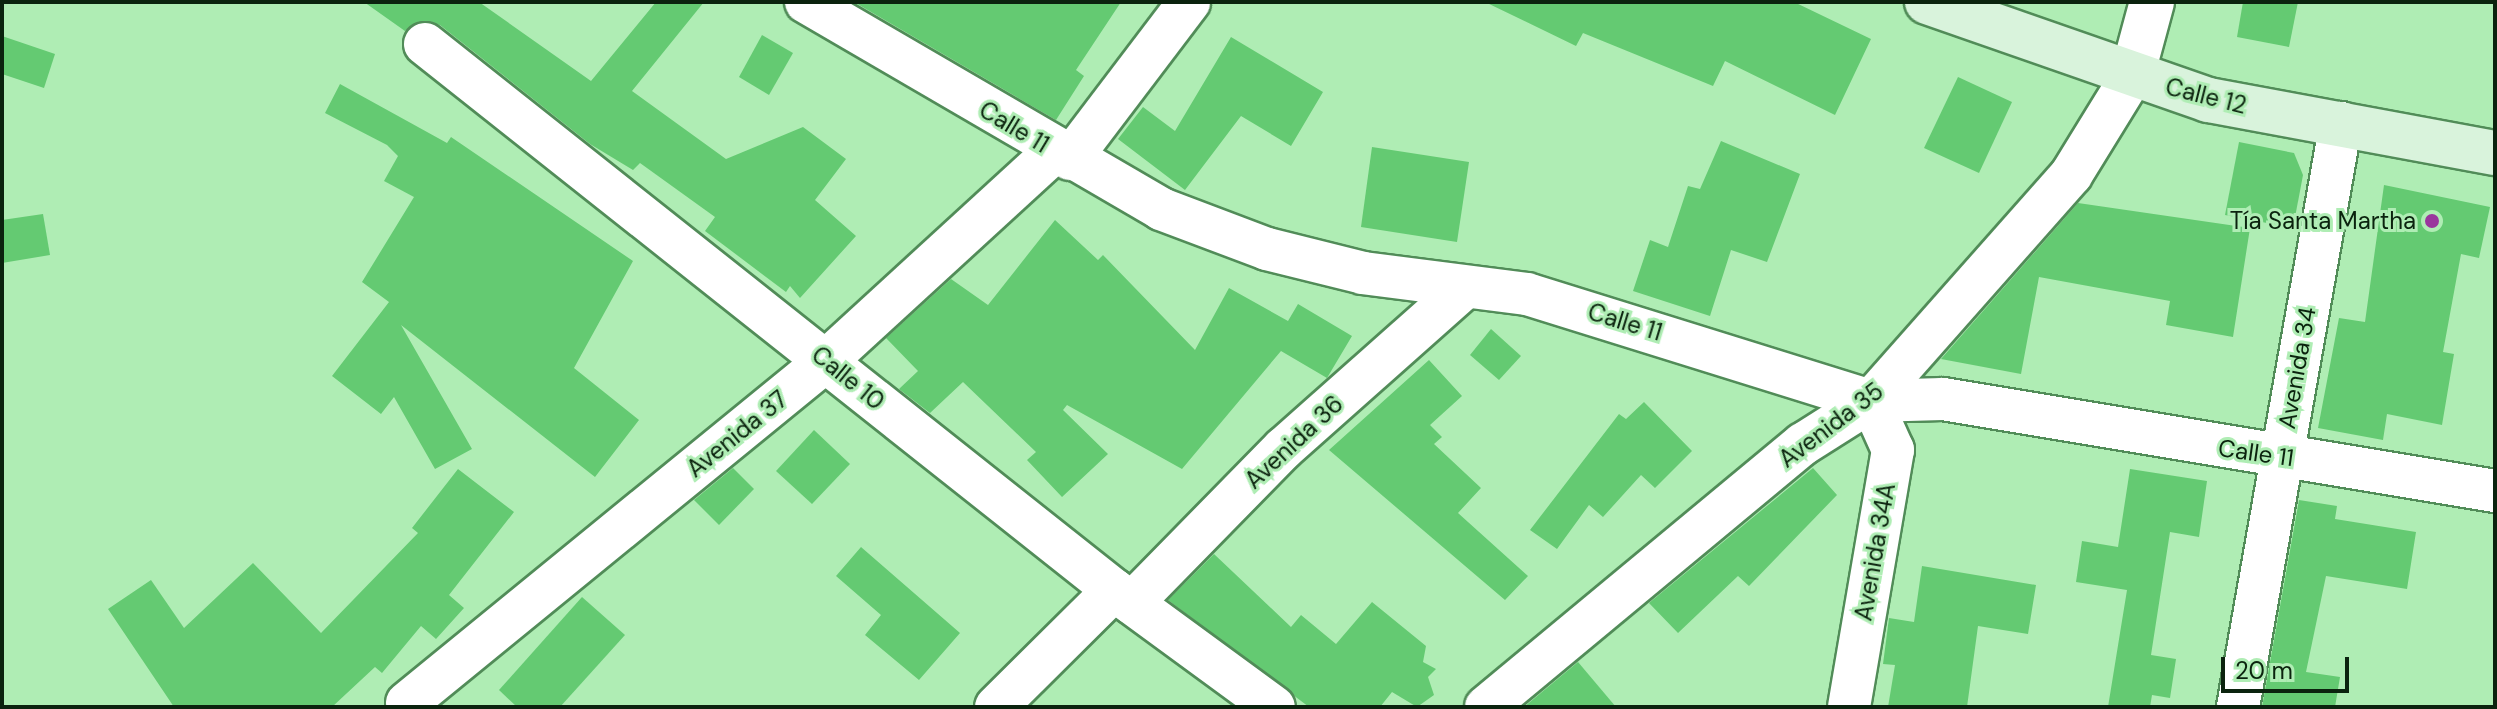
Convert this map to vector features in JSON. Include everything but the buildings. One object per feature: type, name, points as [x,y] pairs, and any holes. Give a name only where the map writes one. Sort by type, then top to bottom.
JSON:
[{"type":"main road","name":"Calle 12","points":[[1927,2],[2208,100],[2495,153]]},
{"type":"street","name":"Calle 11","points":[[806,2],[1063,155],[1161,209],[1267,249],[1463,289],[1527,294],[1626,321],[1871,401],[1943,399],[2495,491]]},
{"type":"street","name":"Avenida 37","points":[[407,703],[827,360],[1063,155],[1189,2]]},
{"type":"street","name":"Avenida 35","points":[[1486,707],[1803,444],[1871,401],[2071,175],[2132,76],[2152,2]]},
{"type":"street","name":"Calle 10","points":[[425,44],[1123,597],[1274,707]]},
{"type":"street","name":"Avenida 34","points":[[2238,707],[2341,123]]},
{"type":"street","name":"Avenida 36","points":[[996,707],[1123,597],[1463,289]]},
{"type":"street","name":"Avenida 34A","points":[[1849,707],[1893,450],[1871,401]]},
{"type":"place","name":"Tía Santa Martha","points":[[2432,221]]}]
